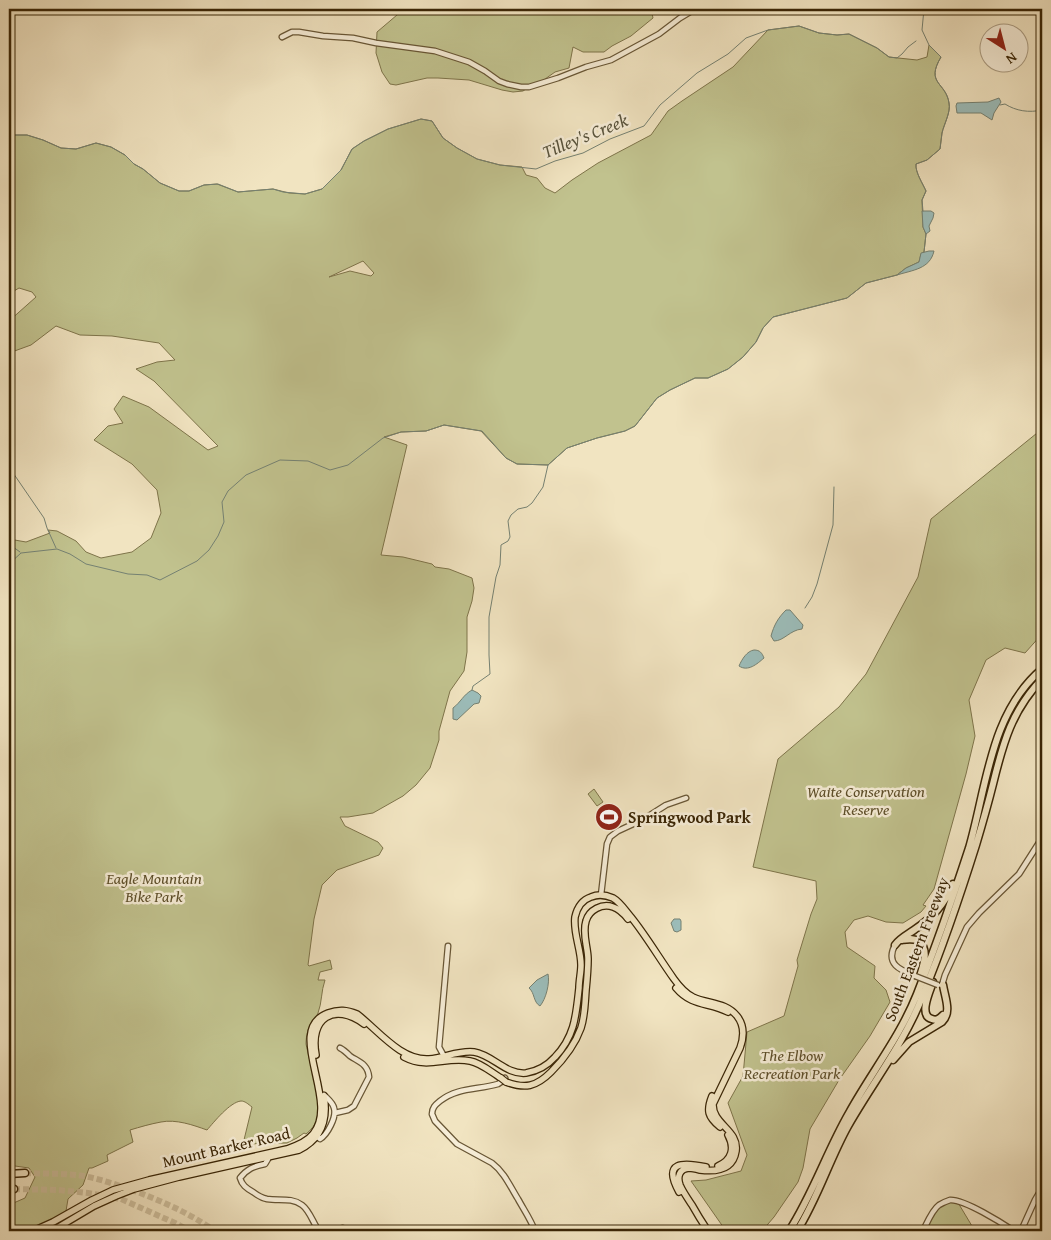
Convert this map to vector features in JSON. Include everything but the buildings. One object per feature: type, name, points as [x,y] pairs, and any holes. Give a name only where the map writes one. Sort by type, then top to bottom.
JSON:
[{"type":"highway","name":"South Eastern Freeway","points":[[789,1231],[804,1206],[844,1120],[904,1022],[916,996],[964,861],[1000,727],[1017,697],[1027,683],[1042,668]]},
{"type":"highway","name":"South Eastern Freeway","points":[[797,1231],[810,1209],[854,1116],[895,1051],[923,997],[976,847],[1008,730],[1025,700],[1042,679]]},
{"type":"highway","points":[[895,945],[934,914],[946,899],[974,828]]},
{"type":"highway","points":[[940,985],[945,1008],[944,1014],[940,1018],[933,1020],[927,1016],[925,1008],[945,937]]},
{"type":"highway","points":[[891,1044],[917,984],[924,954],[924,948],[921,944],[911,938],[895,945]]},
{"type":"highway","points":[[854,1116],[902,1049],[909,1042],[942,1022],[945,1018],[948,1011],[940,985]]},
{"type":"highway","points":[[9,1174],[26,1173]]},
{"type":"highway","points":[[801,1231],[810,1209]]},
{"type":"main road","points":[[601,895],[609,901],[610,906]]},
{"type":"main road","points":[[601,895],[601,907],[610,906],[620,911],[629,920],[655,955],[672,984],[683,995],[693,1001],[726,1011],[735,1019],[739,1026],[738,1044],[708,1106],[711,1119],[725,1131],[729,1138],[732,1150],[730,1156],[723,1164],[715,1167],[682,1164],[677,1167],[672,1176],[680,1193],[706,1231]]},
{"type":"main road","points":[[601,895],[612,898],[622,906],[650,942],[681,988],[694,998],[717,1003],[728,1008],[737,1016],[742,1027],[743,1040],[716,1097],[713,1108],[716,1118],[729,1130],[735,1140],[735,1155],[730,1164],[721,1169],[711,1171],[688,1168],[682,1170],[678,1178],[679,1184],[706,1231]]},
{"type":"main road","name":"Mount Barker Road","points":[[34,1231],[92,1200],[149,1180],[268,1155],[299,1145],[315,1136],[320,1130],[326,1108],[315,1052],[315,1032],[320,1023],[336,1014],[348,1015],[360,1020],[399,1054],[413,1062],[427,1064],[466,1052],[474,1052],[484,1055],[519,1073],[541,1069],[553,1060],[563,1048],[570,1035],[576,1014],[581,966],[575,926],[577,911],[581,904],[589,897],[601,895]]},
{"type":"main road","name":"Mount Barker Road","points":[[315,1136],[322,1110],[310,1038],[314,1025],[325,1014],[335,1010],[349,1011],[362,1018],[400,1050],[417,1059],[473,1062],[522,1087],[536,1084],[548,1076],[571,1048],[581,1028],[588,968],[585,922],[590,913],[601,907]]},
{"type":"main road","name":"Mount Barker Road","points":[[52,1231],[120,1191]]},
{"type":"street","points":[[282,37],[292,32],[305,33],[353,38],[435,51],[469,62],[499,81],[528,87],[611,60],[659,34],[695,9]]},
{"type":"street","points":[[601,895],[607,844],[610,837],[666,805],[686,798]]},
{"type":"street","points":[[895,945],[892,955],[895,965],[902,971],[940,985],[967,927],[1019,874],[1042,838]]},
{"type":"street","points":[[445,1059],[439,1047],[448,946]]},
{"type":"street","points":[[335,1113],[352,1109],[369,1077],[369,1072],[364,1065],[340,1048]]},
{"type":"street","points":[[504,1079],[498,1084],[467,1089],[447,1096],[434,1106],[432,1114],[435,1121],[457,1144],[497,1166],[536,1231]]},
{"type":"street","points":[[315,1136],[320,1139],[324,1136],[331,1125],[335,1113],[334,1106],[324,1095]]},
{"type":"street","points":[[268,1155],[265,1164],[250,1168],[242,1175],[240,1178],[242,1185],[263,1198],[285,1199],[300,1204],[308,1212],[319,1231]]},
{"type":"street","points":[[1021,1231],[1042,1188]]},
{"type":"street","points":[[923,1231],[938,1206],[951,1200],[975,1208],[1014,1231]]},
{"type":"street","points":[[331,1231],[343,1228],[348,1231]]},
{"type":"green space","points":[[404,9],[651,9],[653,18],[631,36],[604,52],[583,52],[573,47],[569,68],[555,72],[538,84],[523,91],[513,92],[469,80],[427,78],[396,85],[390,84],[382,72],[376,53],[377,32]]},
{"type":"green space","name":"Eagle Mountain Bike Park","points":[[799,26],[819,33],[849,34],[877,48],[889,57],[917,60],[927,57],[929,45],[941,57],[935,73],[938,82],[947,96],[949,110],[942,133],[940,149],[927,160],[916,164],[918,174],[926,191],[922,200],[923,227],[926,234],[924,252],[921,254],[919,262],[897,275],[866,283],[847,298],[773,317],[763,328],[756,342],[743,357],[728,369],[708,378],[695,378],[670,390],[657,398],[635,426],[625,431],[567,448],[548,465],[517,464],[506,458],[481,431],[444,425],[426,431],[401,432],[384,437],[407,445],[381,555],[403,557],[432,564],[435,567],[449,569],[472,578],[474,588],[467,617],[467,652],[464,671],[450,691],[439,731],[439,740],[430,768],[416,785],[403,796],[373,813],[340,817],[345,826],[378,842],[383,848],[379,855],[337,870],[322,885],[314,919],[308,965],[330,960],[332,969],[320,972],[318,980],[325,980],[320,1005],[317,1015],[311,1023],[306,1044],[318,1103],[317,1121],[306,1134],[304,1133],[287,1143],[243,1144],[252,1107],[241,1101],[227,1109],[207,1130],[184,1123],[167,1121],[130,1130],[133,1142],[107,1155],[108,1161],[89,1168],[83,1185],[68,1199],[66,1211],[53,1222],[33,1231],[9,1231],[9,1205],[25,1198],[35,1177],[29,1168],[9,1167],[9,539],[26,542],[50,533],[48,530],[57,531],[76,541],[86,552],[101,558],[132,552],[151,538],[161,513],[157,490],[132,464],[94,440],[108,426],[123,423],[114,409],[123,396],[149,407],[208,450],[218,446],[154,381],[136,369],[157,362],[175,360],[159,343],[112,336],[80,335],[56,326],[31,345],[9,353],[9,321],[36,297],[32,292],[19,288],[9,294],[9,135],[27,135],[61,148],[76,149],[96,143],[111,147],[125,155],[160,183],[179,191],[189,191],[204,185],[217,184],[238,192],[273,189],[305,194],[322,189],[341,170],[352,149],[364,141],[388,129],[421,119],[432,121],[443,138],[457,148],[477,159],[500,165],[522,167],[526,175],[537,178],[545,188],[555,193],[598,163],[651,135],[668,111],[733,67],[768,30]],"holes":[[[363,261],[374,273],[371,276],[350,271],[329,277]]]},
{"type":"green space","name":"Waite Conservation Reserve","points":[[1042,429],[1042,634],[1025,653],[1005,648],[986,660],[969,700],[975,736],[966,774],[934,889],[923,905],[926,906],[921,912],[903,923],[886,922],[868,916],[854,920],[845,932],[847,947],[875,966],[874,978],[886,990],[890,1002],[870,1036],[839,1080],[810,1129],[803,1168],[798,1182],[762,1231],[726,1231],[691,1181],[706,1180],[741,1171],[747,1155],[728,1103],[743,1076],[747,1032],[784,1016],[798,966],[797,960],[817,899],[816,881],[753,867],[778,759],[839,707],[866,674],[918,577],[931,519]]},
{"type":"green space","points":[[594,789],[603,802],[597,806],[588,794]]},
{"type":"green space","points":[[948,1201],[957,1201],[975,1231],[926,1231],[934,1210],[940,1204]]},
{"type":"water","points":[[999,98],[1001,102],[992,120],[981,113],[957,113],[957,103],[988,102]]},
{"type":"water","points":[[922,211],[934,213],[929,226],[930,231],[926,234],[923,227]]},
{"type":"water","points":[[934,251],[929,262],[925,265],[897,275],[919,262],[921,253]]},
{"type":"water","points":[[786,610],[790,610],[803,625],[802,629],[794,631],[778,641],[774,641],[771,636],[773,628]]},
{"type":"water","points":[[754,650],[760,652],[764,658],[749,668],[739,666],[745,656]]},
{"type":"water","points":[[472,690],[481,696],[479,703],[474,704],[457,720],[453,719],[453,708]]},
{"type":"water","points":[[674,919],[680,919],[681,921],[681,930],[677,932],[674,931],[671,923]]},
{"type":"water","points":[[548,974],[547,991],[540,1006],[529,988],[537,980]]},
{"type":"waterway","points":[[923,211],[922,200],[926,191],[918,174],[916,164],[927,160],[940,149],[949,107],[947,96],[938,82],[935,73],[941,57],[929,45],[922,30],[924,9]]},
{"type":"waterway","name":"Tilley's Creek","points":[[9,135],[27,135],[61,148],[76,149],[96,143],[111,147],[125,155],[160,183],[179,191],[189,191],[204,185],[218,184],[238,192],[273,189],[305,194],[322,189],[341,170],[352,149],[364,141],[388,129],[421,119],[432,121],[443,138],[457,148],[477,159],[500,165],[536,169],[583,153],[610,139],[644,126],[660,105],[697,73],[728,54],[746,38],[768,30],[799,26],[819,33],[849,34],[877,48],[889,57],[897,58],[916,41]]},
{"type":"waterway","points":[[1000,105],[1005,104],[1023,111],[1042,110]]},
{"type":"waterway","points":[[924,252],[926,234]]},
{"type":"waterway","points":[[472,690],[473,686],[490,674],[489,617],[500,565],[501,545],[508,541],[510,537],[508,521],[511,515],[518,509],[527,507],[532,503],[543,487],[548,465],[567,448],[625,431],[635,426],[657,398],[670,390],[695,378],[708,378],[728,369],[743,357],[756,342],[763,328],[773,317],[847,298],[866,283],[897,275]]},
{"type":"waterway","points":[[9,564],[21,553],[57,549],[70,554],[86,564],[128,574],[147,575],[160,580],[197,561],[209,550],[224,522],[222,502],[228,491],[246,475],[280,460],[308,461],[330,470],[348,465],[383,438],[401,432],[426,431],[444,425],[482,431],[506,458],[517,464],[548,465]]},
{"type":"waterway","points":[[9,467],[44,518],[56,548]]},
{"type":"waterway","points":[[805,608],[817,584],[833,525],[834,487]]},
{"type":"waterway","points":[[9,544],[20,552]]},
{"type":"tunnel","points":[[25,1173],[76,1175],[104,1181],[165,1203],[215,1231]]},
{"type":"tunnel","points":[[14,1189],[58,1190],[121,1199],[190,1231]]},
{"type":"place","name":"Springwood Park","points":[[609,817]]},
{"type":"park label","name":"The Elbow Recreation Park","points":[[792,1064]]}]
